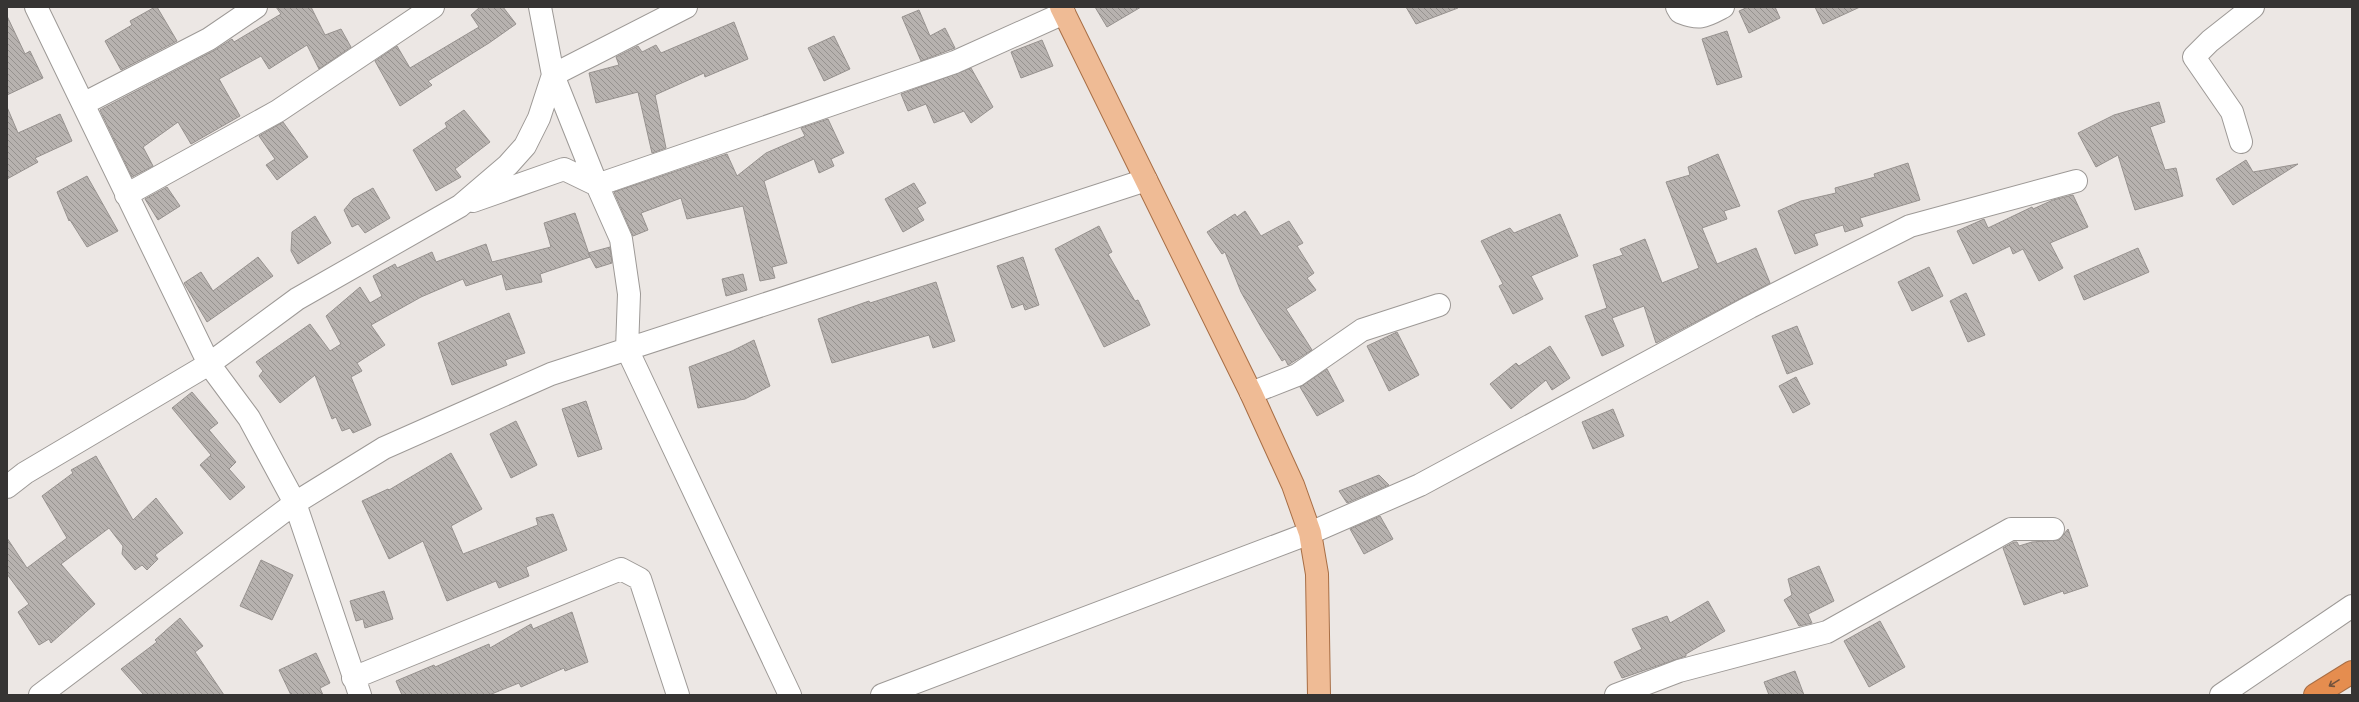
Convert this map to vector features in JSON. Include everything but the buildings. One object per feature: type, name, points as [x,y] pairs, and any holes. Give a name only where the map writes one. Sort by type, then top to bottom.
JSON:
[{"type":"highway","points":[[2315,695],[2352,672]]},
{"type":"main road","points":[[1062,10],[1251,393],[1293,485],[1310,533],[1317,574],[1319,695]]},
{"type":"street","points":[[36,7],[209,364],[249,418],[295,503],[356,687],[621,569],[640,579],[678,695]]},
{"type":"street","points":[[83,104],[209,38],[256,7]]},
{"type":"street","points":[[126,194],[278,111],[433,7]]},
{"type":"street","points":[[540,7],[553,75],[597,185],[621,239],[629,294],[627,349],[790,695]]},
{"type":"street","points":[[460,206],[508,165],[525,146],[539,118],[553,75],[686,7]]},
{"type":"street","points":[[1677,7],[1680,12],[1695,18],[1723,7]]},
{"type":"street","points":[[2241,142],[2232,112],[2194,57],[2253,7]]},
{"type":"street","points":[[8,481],[25,473],[209,364],[297,299],[460,206],[564,169],[597,185],[955,62],[1062,10]]},
{"type":"street","points":[[40,695],[295,503],[384,448],[552,374],[1146,180]]},
{"type":"street","points":[[882,695],[1310,533],[1420,485],[1743,311],[1910,226],[2076,181]]},
{"type":"street","points":[[1251,393],[1297,375],[1362,330],[1439,305]]},
{"type":"street","points":[[1616,695],[1649,689],[1679,671],[1827,632],[2011,529],[2053,529]]},
{"type":"street","points":[[2221,695],[2352,606]]}]
